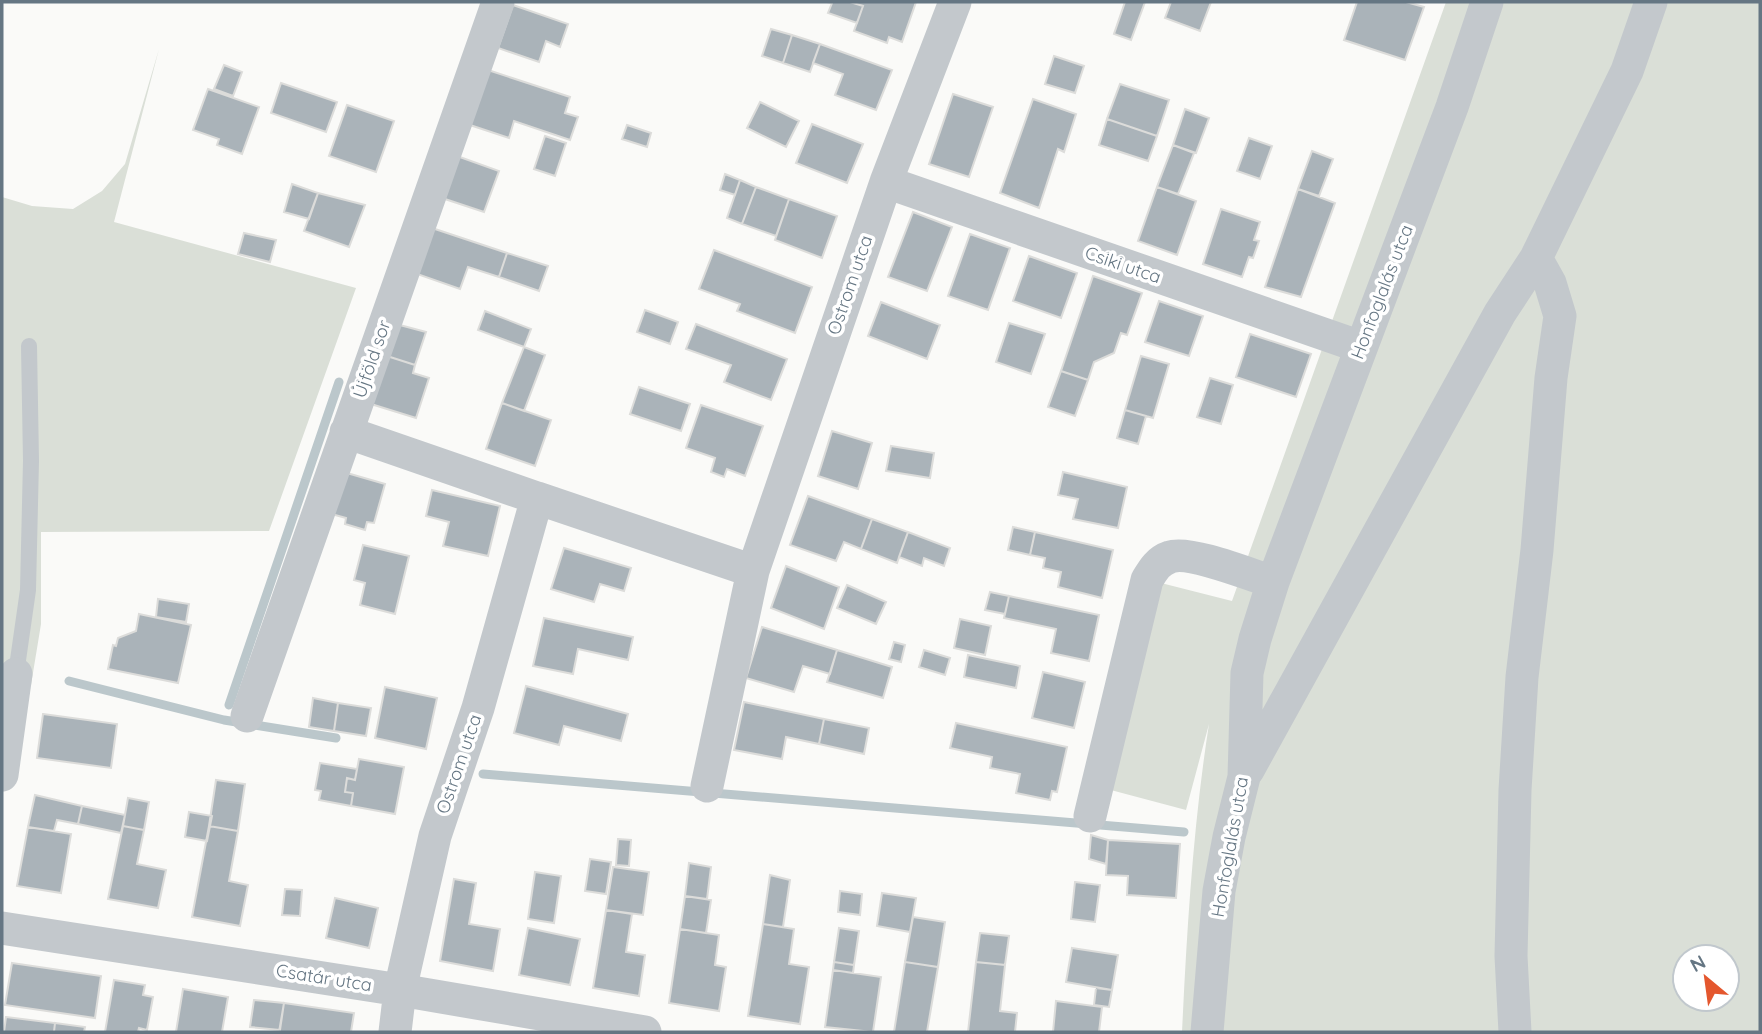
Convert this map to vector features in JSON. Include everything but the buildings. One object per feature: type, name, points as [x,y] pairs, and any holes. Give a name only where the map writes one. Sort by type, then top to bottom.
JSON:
[{"type":"street","name":"Újföld sor","points":[[247,716],[498,2]]},
{"type":"street","name":"Ostrom utca","points":[[708,786],[752,571],[886,182],[955,2]]},
{"type":"street","name":"Honfoglalás utca","points":[[1207,1032],[1219,891],[1244,777],[1247,674],[1255,639],[1273,582],[1452,107],[1487,2]]},
{"type":"street","points":[[1244,777],[1493,325],[1536,258],[1627,71],[1651,2]]},
{"type":"street","name":"Csiki utca","points":[[886,182],[1361,347]]},
{"type":"street","points":[[1515,1032],[1511,956],[1522,677],[1537,550],[1551,378],[1560,316],[1550,283],[1536,258]]},
{"type":"street","points":[[346,432],[752,571]]},
{"type":"street","name":"Ostrom utca","points":[[395,1032],[400,990],[435,836],[478,708],[537,498]]},
{"type":"street","points":[[1090,816],[1147,580],[1157,565],[1170,556],[1187,555],[1273,582]]},
{"type":"street","points":[[2,775],[16,674]]},
{"type":"street","name":"Csatár utca","points":[[2,928],[400,990],[645,1032]]},
{"type":"lane","points":[[16,674],[29,590],[29,346]]},
{"type":"shaded area","points":[[1446,2],[1760,2],[1760,1032],[1182,1032],[1195,839],[1209,724],[1186,810],[1107,789],[1161,583],[1232,601]]},
{"type":"shaded area","points":[[159,49],[114,222],[356,288],[269,531],[41,532],[41,624],[31,685],[2,679],[2,197],[32,206],[73,209],[102,191],[125,164]]},
{"type":"waterway","points":[[229,705],[339,382]]},
{"type":"waterway","points":[[69,681],[224,720],[336,738]]},
{"type":"waterway","points":[[483,774],[1184,832]]}]
